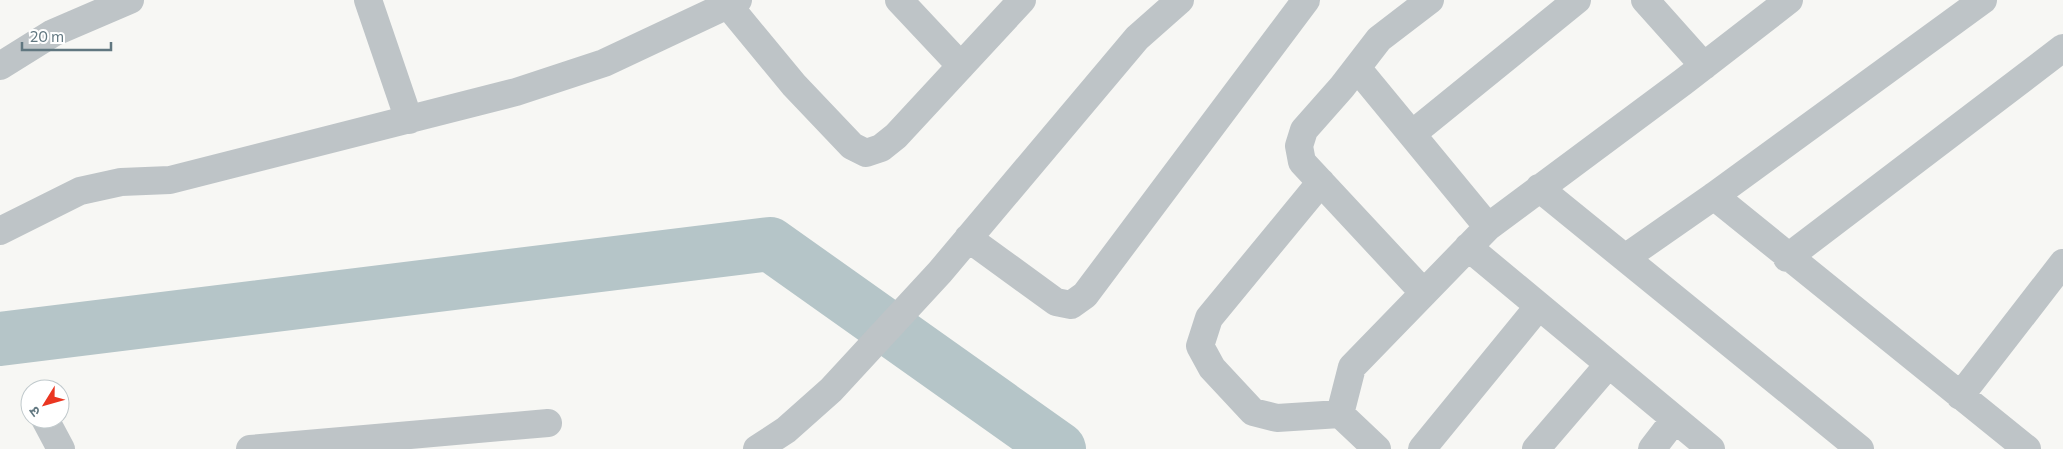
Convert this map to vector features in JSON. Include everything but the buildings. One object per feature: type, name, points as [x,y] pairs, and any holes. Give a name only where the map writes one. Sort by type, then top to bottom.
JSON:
[{"type":"street","points":[[0,66],[53,33],[130,0]]},
{"type":"street","points":[[368,0],[409,120]]},
{"type":"street","points":[[899,0],[961,66]]},
{"type":"street","points":[[0,231],[80,191],[121,182],[170,180],[516,92],[604,63],[733,3],[794,85],[852,146],[866,153],[881,148],[896,136],[1022,0]]},
{"type":"street","points":[[757,449],[786,430],[831,390],[940,272],[1138,38],[1180,0]]},
{"type":"street","points":[[968,238],[1056,302],[1071,304],[1085,296],[1306,0]]},
{"type":"street","points":[[1424,293],[1302,162],[1299,146],[1304,130],[1379,39],[1430,0]]},
{"type":"street","points":[[1412,134],[1577,0]]},
{"type":"street","points":[[1645,0],[1704,66]]},
{"type":"street","points":[[1340,414],[1352,367],[1488,226],[1704,66],[1789,0]]},
{"type":"street","points":[[1625,258],[1714,196],[1983,0]]},
{"type":"street","points":[[1787,258],[2063,48]]},
{"type":"street","points":[[1357,68],[1488,226]]},
{"type":"street","points":[[1321,182],[1209,318],[1200,346],[1212,368],[1253,412],[1277,418],[1340,414],[1378,449]]},
{"type":"street","points":[[1539,188],[1860,449]]},
{"type":"street","points":[[1714,196],[1787,258],[2027,449]]},
{"type":"street","points":[[1468,247],[1711,449]]},
{"type":"street","points":[[1960,396],[2063,263]]},
{"type":"street","points":[[1422,449],[1539,306]]},
{"type":"street","points":[[1536,449],[1609,364]]},
{"type":"street","points":[[1652,449],[1675,419]]},
{"type":"street","points":[[250,449],[445,441],[548,423]]},
{"type":"street","points":[[50,429],[61,449]]},
{"type":"waterway","points":[[0,339],[770,244],[1059,449]]}]
